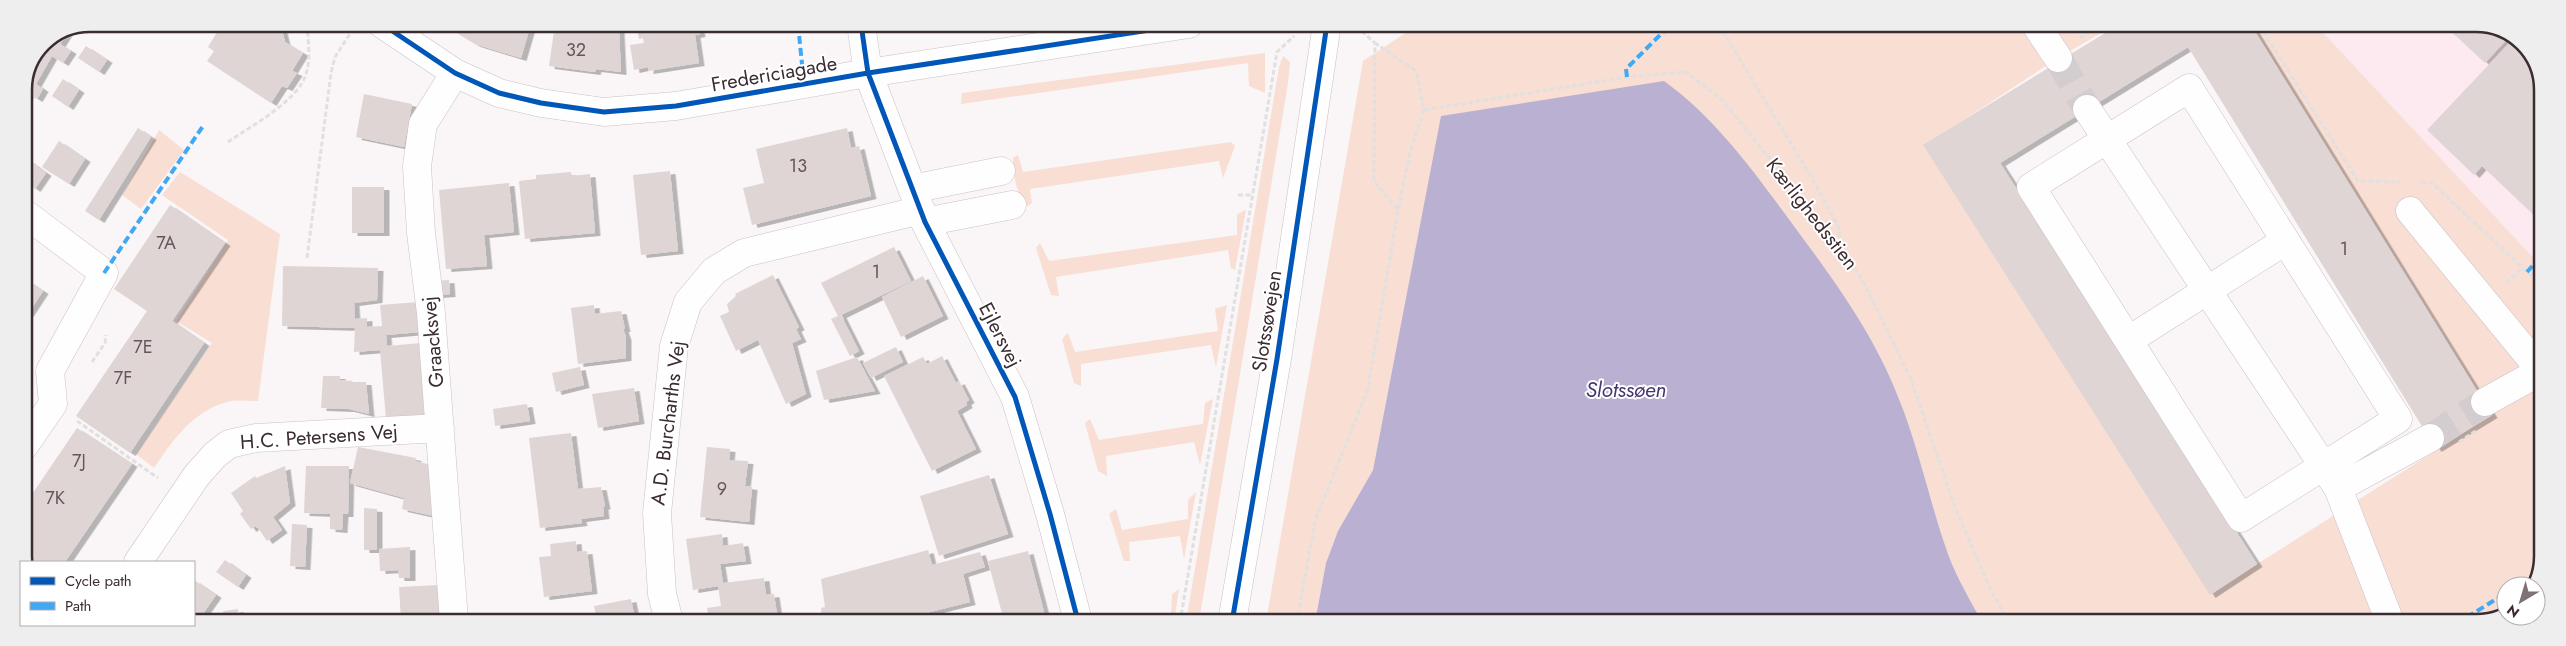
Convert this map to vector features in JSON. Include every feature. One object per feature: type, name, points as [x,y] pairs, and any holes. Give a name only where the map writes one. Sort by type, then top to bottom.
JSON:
[{"type":"street","name":"Fredericiagade","points":[[394,32],[455,73],[500,94],[541,103],[604,112],[676,106],[868,72],[1136,32]]},
{"type":"street","name":"Ejlersvej","points":[[862,32],[868,72],[920,207],[1014,397],[1050,514],[1076,614]]},
{"type":"street","name":"Slotssøvejen","points":[[1233,614],[1277,360],[1326,32]]},
{"type":"street","points":[[2041,32],[2058,58]]},
{"type":"street","name":"Graacksvej","points":[[453,614],[440,428],[417,166],[423,124],[455,73]]},
{"type":"street","points":[[2189,88],[2398,419],[2241,518],[2032,187],[2107,139],[2189,88]]},
{"type":"street","points":[[2087,109],[2338,488],[2387,614]]},
{"type":"street","points":[[920,207],[1001,171]]},
{"type":"street","points":[[920,207],[1012,205]]},
{"type":"street","name":"A.D. Burcharths Vej","points":[[667,614],[662,594],[657,513],[674,346],[688,302],[714,271],[744,253],[920,207]]},
{"type":"street","points":[[2410,211],[2534,362]]},
{"type":"street","points":[[32,219],[104,273],[50,371],[52,404],[33,433]]},
{"type":"street","points":[[2128,340],[2286,241]]},
{"type":"street","points":[[2484,402],[2534,375]]},
{"type":"street","name":"H.C. Petersens Vej","points":[[139,561],[197,475],[229,444],[256,438],[440,428]]},
{"type":"street","points":[[2338,488],[2430,438]]},
{"type":"path","points":[[228,142],[290,98],[301,86],[308,63],[307,32]]},
{"type":"path","points":[[306,258],[331,73],[335,57],[351,32]]},
{"type":"path","points":[[1181,614],[1277,52],[1298,32]]},
{"type":"path","points":[[1298,614],[1315,521],[1368,389],[1398,210],[1410,152],[1424,110],[1416,71],[1375,43],[1363,32]]},
{"type":"path","points":[[1723,32],[1813,180],[1838,226],[1841,246]]},
{"type":"path","points":[[2263,32],[2358,181],[2405,182]]},
{"type":"path","points":[[1375,43],[1374,181],[1398,210]]},
{"type":"path","points":[[2414,182],[2432,183],[2533,278]]},
{"type":"path","points":[[1238,195],[1252,195]]},
{"type":"path","points":[[52,404],[184,495]]},
{"type":"path","points":[[2457,443],[2480,429]]},
{"type":"shaded area","points":[[1407,32],[2103,32],[2058,58],[1924,146],[2210,594],[2492,415],[2255,32],[2323,32],[2533,258],[2534,555],[2529,576],[2496,576],[2496,609],[2475,614],[1977,614],[1948,555],[1899,398],[1879,354],[1857,317],[1803,239],[1442,116],[1373,470],[1338,531],[1326,563],[1316,614],[1267,614],[1363,61]]},
{"type":"shaded area","points":[[2323,32],[2475,32],[2498,37],[2519,52],[2529,68],[2533,87],[2533,258]]},
{"type":"shaded area","points":[[1265,53],[1265,93],[1249,86],[1248,63],[961,104],[962,93]]},
{"type":"shaded area","points":[[1283,56],[1290,62],[1200,614],[1187,614],[1279,67]]},
{"type":"shaded area","points":[[159,130],[184,150],[141,209],[122,195]]},
{"type":"shaded area","points":[[1231,142],[1235,146],[1223,178],[1219,161],[1030,189],[1032,203],[1028,206],[1018,191],[1013,170],[1013,158],[1018,155],[1023,172]]},
{"type":"shaded area","points":[[180,172],[280,234],[258,401],[231,401],[218,405],[195,418],[177,437],[154,468],[136,454],[212,343],[176,321],[228,240],[162,195]]},
{"type":"shaded area","points":[[1246,210],[1235,270],[1231,268],[1228,250],[1056,277],[1059,296],[1051,295],[1036,248],[1040,243],[1049,261],[1237,235],[1237,214]]},
{"type":"shaded area","points":[[1227,305],[1216,367],[1211,345],[1081,364],[1081,386],[1074,383],[1062,339],[1068,333],[1075,352],[1218,331],[1215,309]]},
{"type":"shaded area","points":[[1213,399],[1200,465],[1194,442],[1106,456],[1107,476],[1098,471],[1085,423],[1090,419],[1099,440],[1203,424],[1205,403]]},
{"type":"shaded area","points":[[1196,492],[1184,559],[1180,536],[1129,542],[1130,561],[1124,561],[1109,514],[1116,509],[1122,530],[1188,519],[1188,500]]},
{"type":"shaded area","points":[[1179,589],[1175,614],[1171,614],[1172,594]]},
{"type":"water","name":"Slotssøen","points":[[1664,81],[1682,95],[1716,127],[1746,163],[1820,261],[1864,328],[1889,375],[1899,399],[1952,563],[1978,614],[1316,614],[1326,563],[1338,531],[1373,470],[1441,116]]},
{"type":"building","points":[[217,32],[282,32],[285,42],[303,53],[292,71],[297,73],[287,88],[282,86],[271,103],[207,61],[214,51],[208,47]]},
{"type":"building","points":[[455,32],[529,32],[521,58],[475,44]]},
{"type":"building","points":[[554,32],[619,32],[621,72],[596,69],[595,72],[549,66]]},
{"type":"building","points":[[638,32],[700,32],[700,34],[695,35],[699,63],[648,71],[648,67],[634,70],[630,45],[644,43],[643,38],[639,39]]},
{"type":"building","points":[[2107,32],[2255,32],[2492,415],[2436,449],[2188,47],[2000,163],[2257,564],[2210,595],[1923,145]]},
{"type":"building","points":[[2452,32],[2475,32],[2498,37],[2505,41],[2485,63]]},
{"type":"building","points":[[63,40],[60,44],[71,51],[63,63],[52,56],[36,84],[43,89],[37,99],[32,96],[32,91],[37,68],[42,58]]},
{"type":"building","points":[[2509,43],[2511,45],[2526,62],[2532,76],[2533,215],[2482,166],[2474,175],[2427,130]]},
{"type":"building","points":[[86,46],[107,60],[99,72],[78,58]]},
{"type":"building","points":[[63,79],[79,90],[68,107],[52,96]]},
{"type":"building","points":[[364,94],[412,104],[404,147],[356,137]]},
{"type":"building","points":[[138,128],[151,137],[99,220],[85,211]]},
{"type":"building","points":[[847,128],[851,148],[859,146],[871,196],[752,225],[743,188],[764,183],[756,149]]},
{"type":"building","points":[[59,141],[85,159],[69,184],[42,167]]},
{"type":"building","points":[[32,163],[46,173],[35,189],[32,187]]},
{"type":"building","points":[[670,171],[678,251],[641,255],[633,175]]},
{"type":"building","points":[[571,172],[572,176],[590,174],[595,233],[525,239],[519,181],[536,179],[536,175]]},
{"type":"building","points":[[509,183],[514,232],[484,235],[487,266],[446,269],[439,190]]},
{"type":"building","points":[[352,187],[384,187],[384,233],[352,233]]},
{"type":"building","points":[[170,205],[225,243],[172,321],[204,343],[130,453],[76,416],[147,311],[114,289]]},
{"type":"building","points":[[894,247],[911,281],[841,315],[859,351],[850,356],[831,319],[838,316],[821,283]]},
{"type":"building","points":[[283,266],[378,268],[377,300],[354,303],[355,319],[367,318],[367,327],[382,326],[380,305],[418,302],[420,332],[386,335],[387,346],[421,343],[427,416],[386,419],[380,350],[354,352],[355,328],[282,326]]},
{"type":"building","points":[[773,275],[799,327],[796,329],[801,339],[792,343],[806,394],[786,404],[758,340],[736,351],[720,316],[729,312],[727,304],[736,296],[735,294]]},
{"type":"building","points":[[923,276],[943,316],[901,337],[882,297]]},
{"type":"building","points":[[449,280],[450,294],[436,295],[435,281]]},
{"type":"building","points":[[32,284],[43,291],[32,307]]},
{"type":"building","points":[[594,305],[595,314],[621,311],[626,337],[626,358],[578,364],[571,308]]},
{"type":"building","points":[[896,347],[903,362],[871,378],[863,363]]},
{"type":"building","points":[[942,356],[956,383],[959,381],[969,400],[966,402],[967,405],[957,411],[976,449],[932,471],[884,376],[923,357],[927,364]]},
{"type":"building","points":[[857,357],[875,391],[824,400],[816,371]]},
{"type":"building","points":[[580,367],[584,385],[556,392],[552,373]]},
{"type":"building","points":[[323,376],[340,376],[340,380],[366,382],[369,414],[349,409],[321,408]]},
{"type":"building","points":[[634,388],[639,421],[598,428],[592,394]]},
{"type":"building","points":[[527,404],[530,421],[495,426],[493,409]]},
{"type":"building","points":[[77,428],[132,464],[66,561],[33,561],[33,493]]},
{"type":"building","points":[[571,433],[578,489],[601,487],[605,506],[603,507],[604,516],[581,519],[582,523],[540,528],[529,438]]},
{"type":"building","points":[[358,447],[416,458],[415,461],[432,465],[434,516],[402,509],[404,498],[350,483]]},
{"type":"building","points":[[707,447],[730,449],[729,460],[748,461],[745,486],[752,487],[749,522],[700,517]]},
{"type":"building","points":[[285,466],[290,503],[273,517],[282,530],[267,541],[258,528],[255,526],[251,529],[240,514],[243,511],[231,493],[255,476],[256,478]]},
{"type":"building","points":[[306,466],[349,466],[348,514],[343,514],[342,530],[330,529],[330,514],[304,513]]},
{"type":"building","points":[[989,475],[1008,534],[939,556],[920,496]]},
{"type":"building","points":[[364,508],[377,509],[377,550],[364,550]]},
{"type":"building","points":[[292,524],[307,525],[305,567],[290,566]]},
{"type":"building","points":[[722,534],[723,546],[743,543],[746,561],[720,564],[723,583],[764,578],[766,595],[774,594],[777,614],[708,614],[707,608],[721,606],[718,586],[693,590],[686,539]]},
{"type":"building","points":[[576,541],[577,552],[587,551],[592,591],[544,597],[539,557],[551,556],[550,544]]},
{"type":"building","points":[[410,547],[410,578],[399,578],[398,570],[380,571],[379,549]]},
{"type":"building","points":[[928,550],[932,565],[980,552],[985,567],[963,574],[970,602],[922,614],[821,614],[821,608],[825,607],[821,579]]},
{"type":"building","points":[[1028,551],[1044,612],[1035,614],[1002,614],[988,561]]},
{"type":"building","points":[[225,560],[246,575],[238,587],[216,572]]},
{"type":"building","points":[[195,581],[216,595],[203,614],[195,614]]},
{"type":"building","points":[[439,585],[441,614],[401,614],[399,587]]},
{"type":"building","points":[[631,599],[634,614],[596,614],[594,606]]},
{"type":"building","points":[[238,609],[238,614],[222,614],[224,611]]},
{"type":"tunnel","points":[[2058,58],[2087,109]]},
{"type":"tunnel","points":[[2430,438],[2485,402]]},
{"type":"marked path","points":[[799,32],[804,84]]},
{"type":"marked path","points":[[1627,77],[1626,69],[1663,32]]},
{"type":"marked path","points":[[104,273],[203,126]]},
{"type":"marked path","points":[[2527,272],[2533,265]]},
{"type":"marked path","points":[[2472,614],[2496,599]]},
{"type":"cycle path","points":[[394,32],[455,73],[499,93],[541,103],[604,112],[676,106],[868,73],[1137,32]]},
{"type":"cycle path","points":[[862,32],[868,73],[925,222],[1015,397],[1050,514],[1076,614]]},
{"type":"cycle path","points":[[1233,614],[1277,359],[1326,32]]}]
